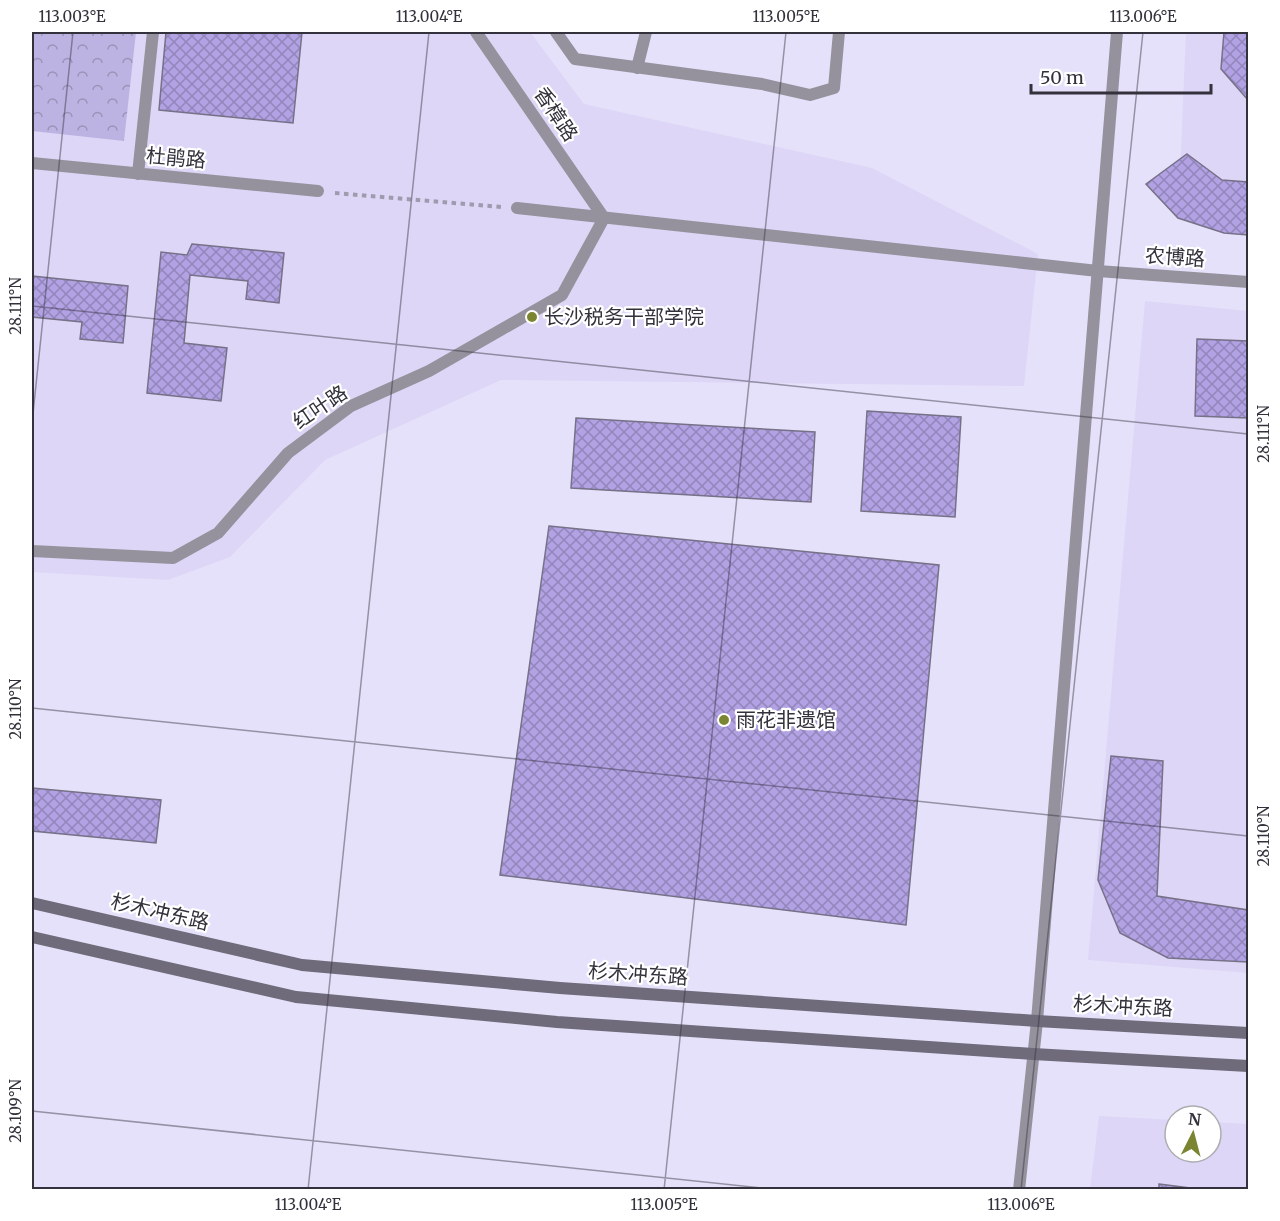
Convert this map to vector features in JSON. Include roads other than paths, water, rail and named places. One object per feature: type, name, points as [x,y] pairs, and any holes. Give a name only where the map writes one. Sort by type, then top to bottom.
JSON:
[{"type":"main road","name":"杉木冲东路","points":[[32,903],[302,964],[560,988],[1036,1021],[1248,1033]]},
{"type":"main road","points":[[32,937],[296,997],[557,1022],[1248,1066]]},
{"type":"street","points":[[138,174],[153,32]]},
{"type":"street","name":"香樟路","points":[[476,32],[604,218]]},
{"type":"street","points":[[556,32],[575,59],[762,84],[810,95],[834,88],[839,32]]},
{"type":"street","points":[[637,68],[646,32]]},
{"type":"street","points":[[1019,1190],[1036,1021],[1117,32]]},
{"type":"street","name":"杜鹃路","points":[[32,164],[318,191]]},
{"type":"street","name":"农博路","points":[[517,208],[1098,271],[1248,282]]},
{"type":"street","name":"红叶路","points":[[32,552],[173,558],[218,533],[288,453],[351,406],[429,371],[562,295],[604,218]]},
{"type":"place","name":"长沙税务干部学院","points":[[532,317]]},
{"type":"place","name":"雨花非遗馆","points":[[724,720]]}]
